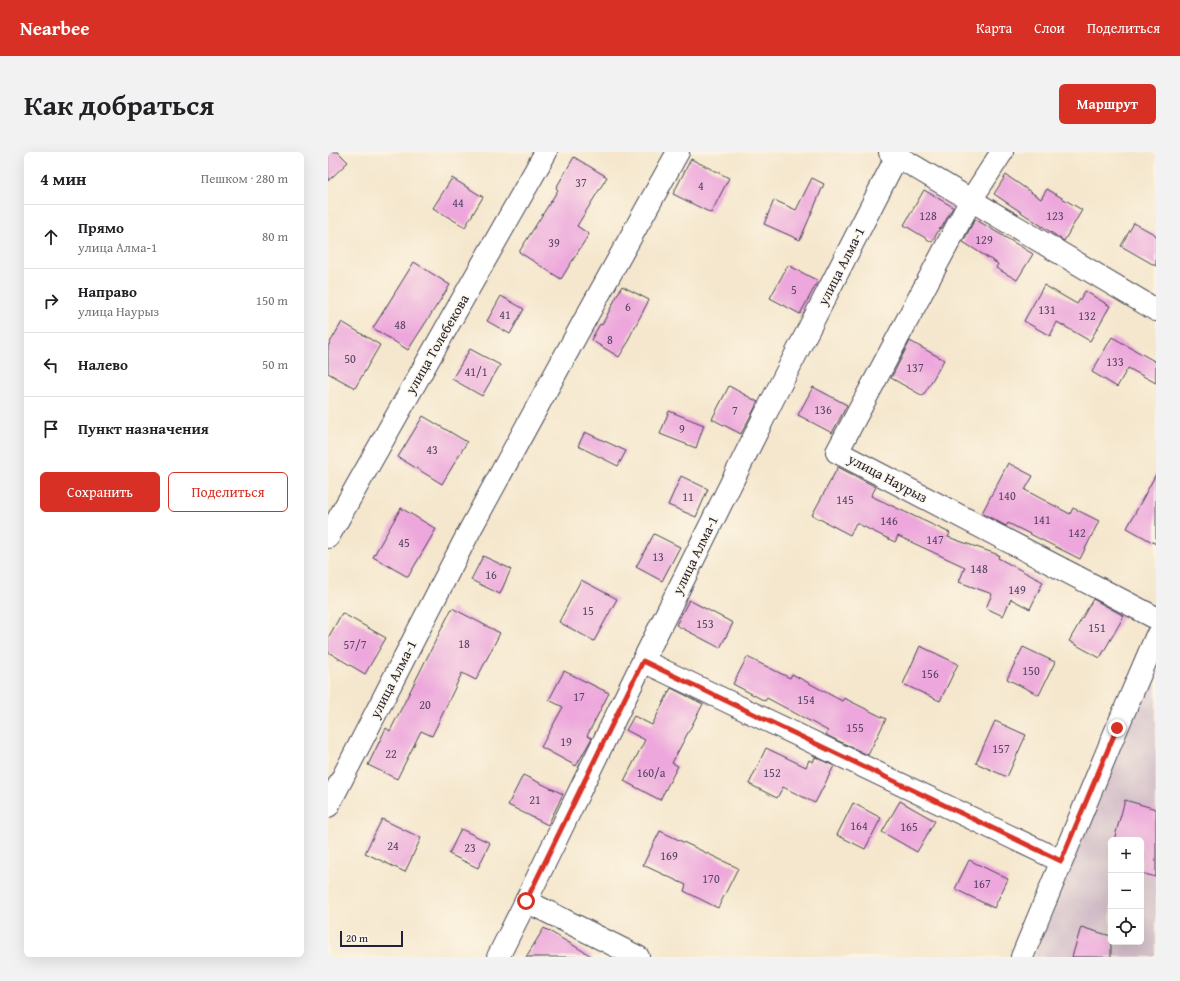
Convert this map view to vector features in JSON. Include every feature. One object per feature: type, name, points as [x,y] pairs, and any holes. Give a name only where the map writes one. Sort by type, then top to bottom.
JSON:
[{"type":"street","name":"улица Толебекова","points":[[328,537],[546,152]]},
{"type":"street","name":"улица Алма-1","points":[[328,806],[471,528],[678,152]]},
{"type":"street","name":"улица Наурыз","points":[[1002,152],[970,200],[838,452],[1156,618]]},
{"type":"street","name":"улица Алма-1","points":[[498,957],[894,154],[1156,310]]},
{"type":"street","points":[[1022,957],[1156,637]]},
{"type":"street","points":[[643,661],[1061,861]]},
{"type":"street","points":[[526,901],[638,957]]},
{"type":"shaded area","points":[[1156,662],[1156,957],[1034,957],[1127,731]]},
{"type":"building","points":[[328,152],[338,152],[348,162],[328,181]]},
{"type":"building","points":[[574,157],[607,177],[577,226],[589,234],[561,279],[519,252],[558,190],[556,188]]},
{"type":"building","points":[[691,159],[729,178],[711,213],[673,194]]},
{"type":"building","points":[[1006,175],[1041,199],[1047,189],[1082,210],[1064,241],[994,194]]},
{"type":"building","points":[[452,178],[483,197],[465,227],[433,208]]},
{"type":"building","points":[[812,178],[824,184],[800,240],[764,224],[774,200],[796,210]]},
{"type":"building","points":[[924,190],[953,207],[932,242],[904,225]]},
{"type":"building","points":[[975,219],[1033,254],[1017,280],[996,268],[998,264],[963,242]]},
{"type":"building","points":[[1134,223],[1156,235],[1156,266],[1121,246]]},
{"type":"building","points":[[414,262],[450,285],[408,350],[373,328]]},
{"type":"building","points":[[788,265],[818,281],[800,314],[770,298]]},
{"type":"building","points":[[1044,285],[1077,304],[1085,291],[1110,306],[1090,341],[1057,322],[1050,336],[1024,321]]},
{"type":"building","points":[[622,286],[649,300],[628,340],[629,341],[619,357],[591,340],[600,324],[602,325]]},
{"type":"building","points":[[501,296],[524,309],[510,334],[487,321]]},
{"type":"building","points":[[342,322],[380,345],[355,388],[328,373],[328,346]]},
{"type":"building","points":[[1112,337],[1156,362],[1156,383],[1128,368],[1117,387],[1092,372]]},
{"type":"building","points":[[910,341],[944,360],[923,396],[891,378]]},
{"type":"building","points":[[470,349],[500,365],[482,396],[452,379]]},
{"type":"building","points":[[729,386],[758,402],[741,434],[712,419]]},
{"type":"building","points":[[813,387],[847,405],[832,433],[798,415]]},
{"type":"building","points":[[669,411],[704,425],[696,448],[660,434]]},
{"type":"building","points":[[423,416],[467,442],[442,484],[398,457]]},
{"type":"building","points":[[585,432],[626,451],[618,466],[578,446]]},
{"type":"building","points":[[1008,463],[1033,476],[1025,490],[1070,514],[1073,508],[1099,521],[1080,559],[1008,523],[1006,526],[982,513]]},
{"type":"building","points":[[838,467],[876,487],[871,496],[950,533],[948,537],[999,555],[998,558],[1043,582],[1030,609],[1011,599],[1003,616],[986,608],[992,594],[959,582],[965,567],[898,536],[895,542],[856,523],[850,535],[812,515]]},
{"type":"building","points":[[1156,474],[1156,544],[1127,528]]},
{"type":"building","points":[[681,476],[708,489],[696,517],[668,505]]},
{"type":"building","points":[[401,508],[436,529],[408,577],[373,557]]},
{"type":"building","points":[[654,534],[680,547],[662,581],[636,567]]},
{"type":"building","points":[[483,556],[511,569],[500,594],[471,580]]},
{"type":"building","points":[[581,580],[617,599],[594,641],[559,622]]},
{"type":"building","points":[[1093,599],[1124,616],[1100,658],[1069,641]]},
{"type":"building","points":[[689,600],[733,623],[720,648],[676,625]]},
{"type":"building","points":[[452,608],[500,633],[476,680],[462,673],[432,736],[421,731],[397,779],[368,765],[386,728],[390,731]]},
{"type":"building","points":[[342,613],[386,638],[365,674],[328,652],[328,638]]},
{"type":"building","points":[[920,646],[958,664],[940,701],[903,684]]},
{"type":"building","points":[[1023,647],[1055,662],[1039,695],[1007,679]]},
{"type":"building","points":[[747,657],[790,678],[792,674],[842,701],[844,698],[886,719],[868,755],[826,735],[828,731],[767,698],[765,701],[733,684]]},
{"type":"building","points":[[564,671],[609,693],[587,736],[592,738],[576,766],[541,747],[563,707],[549,700]]},
{"type":"building","points":[[671,688],[703,704],[672,763],[678,766],[660,800],[624,781],[645,740],[626,730],[634,716],[652,725]]},
{"type":"building","points":[[995,721],[1026,735],[1007,777],[976,763]]},
{"type":"building","points":[[766,748],[806,767],[809,760],[813,762],[815,757],[834,766],[815,803],[783,787],[777,798],[749,784]]},
{"type":"building","points":[[523,775],[563,794],[548,825],[508,805]]},
{"type":"building","points":[[1125,800],[1156,809],[1156,877],[1144,874],[1144,837],[1115,837]]},
{"type":"building","points":[[900,801],[935,821],[917,852],[882,832]]},
{"type":"building","points":[[853,803],[881,818],[865,849],[837,835]]},
{"type":"building","points":[[382,819],[421,838],[405,872],[365,853]]},
{"type":"building","points":[[461,829],[490,843],[478,868],[449,854]]},
{"type":"building","points":[[660,831],[738,868],[718,908],[684,891],[686,885],[643,865]]},
{"type":"building","points":[[969,860],[1008,879],[994,908],[955,889]]},
{"type":"building","points":[[1081,927],[1108,935],[1108,945],[1111,945],[1111,957],[1072,957]]},
{"type":"building","points":[[544,928],[593,957],[526,957]]},
{"type":"route","points":[[526,901],[643,661],[1061,861],[1117,728]]}]
